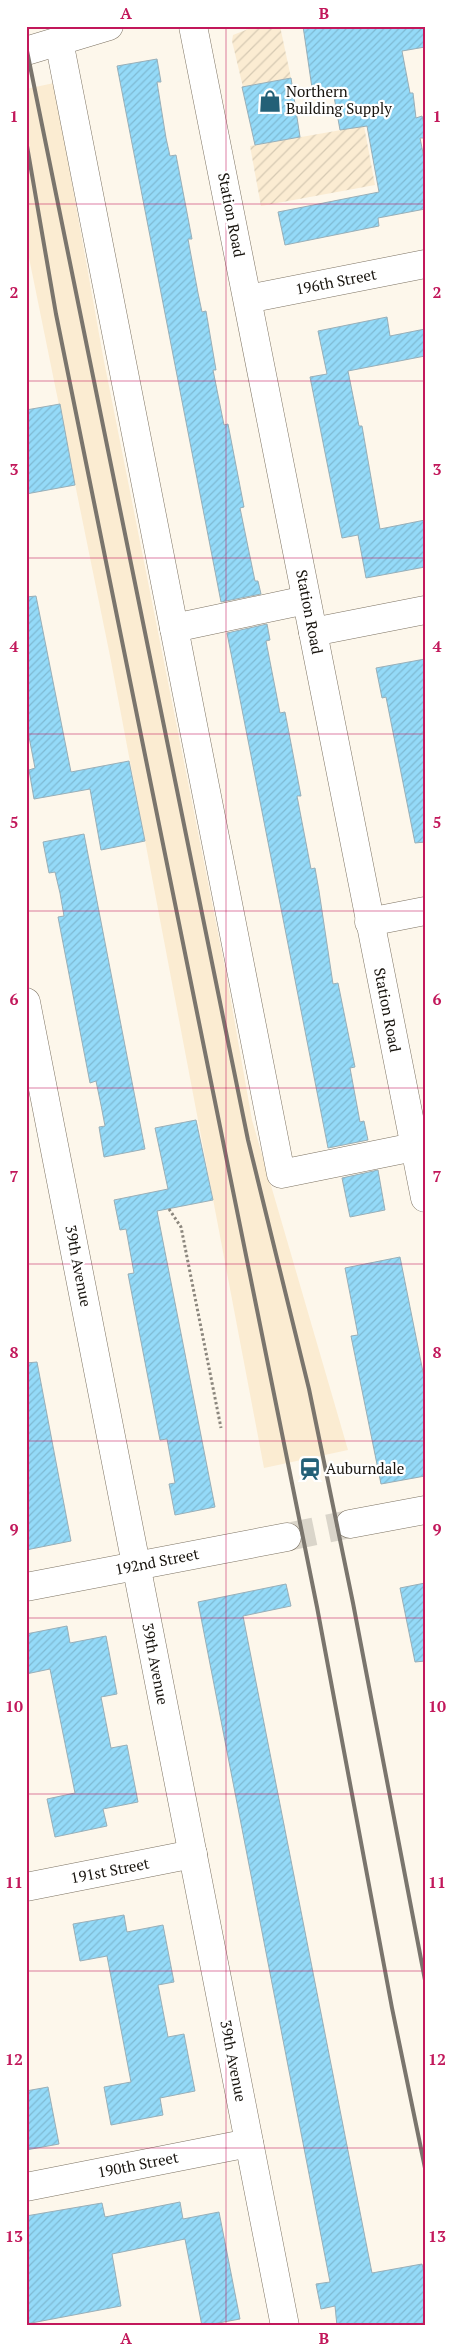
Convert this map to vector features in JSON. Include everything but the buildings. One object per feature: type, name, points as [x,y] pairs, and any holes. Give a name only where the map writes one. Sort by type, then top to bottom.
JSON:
[{"type":"street","points":[[26,51],[109,26]]},
{"type":"street","name":"Station Road","points":[[193,26],[425,1198]]},
{"type":"street","points":[[59,41],[281,1174],[414,1147]]},
{"type":"street","name":"196th Street","points":[[248,299],[425,264]]},
{"type":"street","points":[[174,628],[306,600]]},
{"type":"street","points":[[312,632],[425,610]]},
{"type":"street","points":[[369,922],[425,911]]},
{"type":"street","name":"39th Avenue","points":[[26,1002],[285,2326]]},
{"type":"street","points":[[350,1524],[425,1510]]},
{"type":"street","name":"192nd Street","points":[[26,1587],[287,1537]]},
{"type":"street","name":"191st Street","points":[[26,1887],[193,1854]]},
{"type":"street","name":"190th Street","points":[[26,2186],[249,2143]]},
{"type":"path","points":[[169,1208],[181,1227],[221,1428]]},
{"type":"shaded area","points":[[256,26],[280,26],[291,78],[243,87],[232,41],[233,35]]},
{"type":"shaded area","points":[[54,83],[103,356],[226,973],[252,1120],[348,1450],[264,1468],[110,656],[26,243],[26,89]]},
{"type":"shaded area","points":[[364,126],[375,185],[261,206],[250,146]]},
{"type":"tunnel","points":[[287,1537],[350,1524]]},
{"type":"railway","points":[[26,46],[248,1140],[309,1389],[353,1603],[425,1980]]},
{"type":"railway","points":[[26,140],[56,314],[317,1607],[392,2008],[425,2168]]},
{"type":"place","name":"Northern Building Supply","points":[[270,101]]},
{"type":"place","name":"Auburndale","points":[[310,1469]]}]
